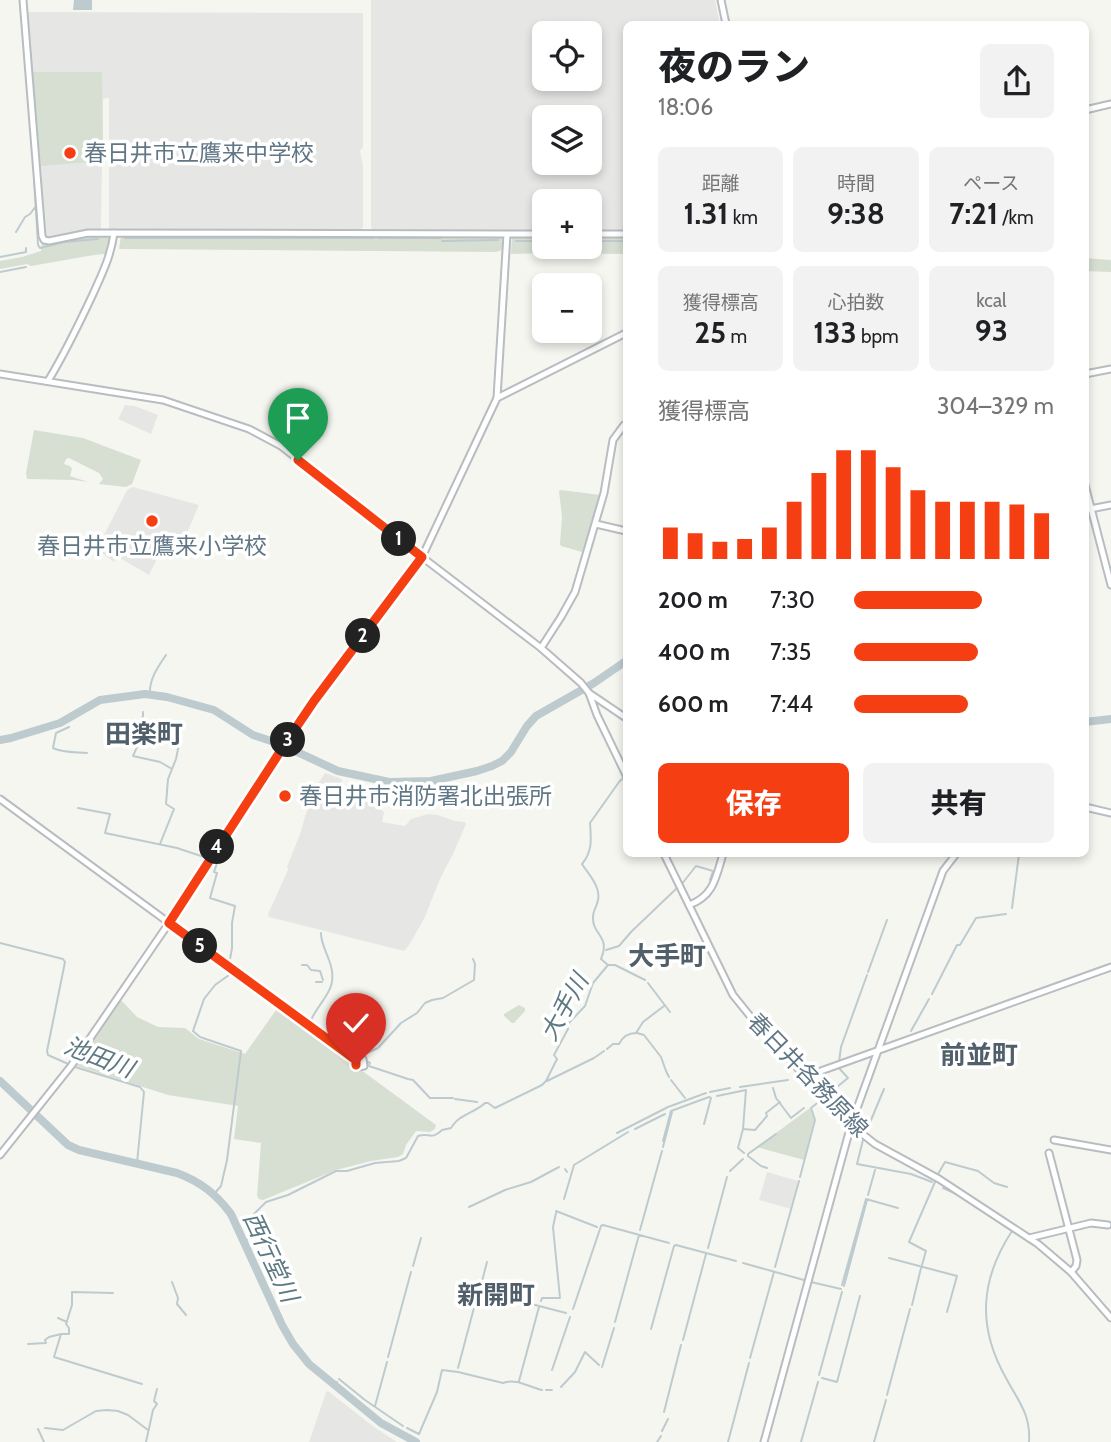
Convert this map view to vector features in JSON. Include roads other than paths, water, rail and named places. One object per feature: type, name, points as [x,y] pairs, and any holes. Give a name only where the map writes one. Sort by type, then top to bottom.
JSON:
[{"type":"street","points":[[23,0],[44,240],[88,233],[532,234]]},
{"type":"street","points":[[721,0],[725,21]]},
{"type":"street","points":[[1089,109],[1111,104]]},
{"type":"street","points":[[48,381],[75,334],[99,281],[111,252],[114,233]]},
{"type":"street","points":[[0,1155],[73,1064],[314,701],[422,557],[497,398],[508,234]]},
{"type":"street","points":[[602,234],[623,234]]},
{"type":"street","points":[[497,398],[623,335]]},
{"type":"street","points":[[1089,373],[1111,369]]},
{"type":"street","points":[[0,374],[163,400],[256,432],[281,446],[541,648],[589,693],[623,716]]},
{"type":"street","points":[[541,648],[575,592],[604,493],[613,440],[623,426]]},
{"type":"street","points":[[1089,509],[1111,505]]},
{"type":"street","points":[[1089,512],[1111,585]]},
{"type":"street","points":[[596,523],[623,530]]},
{"type":"street","points":[[589,693],[623,768]]},
{"type":"street","points":[[0,799],[356,1060]]},
{"type":"street","points":[[1089,808],[1111,813]]},
{"type":"street","name":"春日井各務原線","points":[[666,857],[734,996],[804,1077],[850,1125],[875,1144],[939,1179],[1029,1238],[1071,1272],[1111,1318]]},
{"type":"street","points":[[689,905],[698,902],[709,892],[722,857]]},
{"type":"street","points":[[764,1442],[850,1125],[943,871],[954,857]]},
{"type":"street","points":[[804,1077],[1111,967]]},
{"type":"street","points":[[1054,1140],[1111,1150]]},
{"type":"street","points":[[1049,1153],[1077,1260],[1071,1272]]},
{"type":"street","points":[[1029,1238],[1091,1223],[1108,1225]]},
{"type":"waterway","points":[[34,176],[40,248],[64,242],[98,239]]},
{"type":"waterway","points":[[16,232],[36,206]]},
{"type":"waterway","points":[[125,238],[374,238]]},
{"type":"waterway","points":[[378,238],[441,238]]},
{"type":"waterway","points":[[442,241],[498,240]]},
{"type":"waterway","points":[[516,241],[532,241]]},
{"type":"waterway","points":[[602,241],[623,241]]},
{"type":"waterway","points":[[0,257],[26,252],[26,248]]},
{"type":"waterway","points":[[0,272],[26,267]]},
{"type":"waterway","points":[[150,694],[153,678],[166,655]]},
{"type":"waterway","points":[[0,740],[60,723],[100,700],[145,694],[214,710],[253,735],[280,744],[338,771],[389,782],[431,781],[477,771],[502,761],[536,716],[623,663]]},
{"type":"waterway","points":[[143,712],[139,726],[145,729],[133,756],[160,762],[172,769]]},
{"type":"waterway","points":[[1089,722],[1111,719]]},
{"type":"waterway","points":[[69,727],[56,733],[53,748],[65,752],[87,753]]},
{"type":"waterway","points":[[160,844],[174,809],[166,804],[168,779],[176,759],[181,734]]},
{"type":"waterway","name":"大手川","points":[[244,1242],[251,1237],[248,1220],[266,1202],[288,1195],[336,1171],[406,1158],[418,1136],[435,1135],[451,1128],[459,1119],[485,1103],[495,1108],[546,1081],[557,1059],[554,1055],[568,1029],[567,1025],[585,1006],[593,983],[608,965],[601,959],[603,940],[593,923],[598,890],[582,864],[590,849],[590,823],[623,778]]},
{"type":"waterway","points":[[78,808],[110,814],[105,833],[177,848],[207,858]]},
{"type":"waterway","points":[[1012,908],[1019,857]]},
{"type":"waterway","points":[[213,859],[218,860],[210,898],[235,906],[229,965]]},
{"type":"waterway","points":[[681,885],[696,866],[713,871],[710,880]]},
{"type":"waterway","points":[[606,950],[619,946],[677,888]]},
{"type":"waterway","points":[[932,994],[957,945],[960,945],[976,918],[1006,914]]},
{"type":"waterway","points":[[868,972],[887,920]]},
{"type":"waterway","points":[[311,1020],[328,992],[332,978],[321,933]]},
{"type":"waterway","name":"池田川","points":[[0,943],[63,959],[65,962],[48,1055],[75,1067],[140,1087],[144,1092],[137,1163]]},
{"type":"waterway","points":[[360,1056],[378,1048],[401,1023],[417,1013],[425,1003],[443,998],[474,980],[473,959]]},
{"type":"waterway","points":[[302,965],[320,971],[323,980]]},
{"type":"waterway","points":[[609,965],[615,965],[645,980]]},
{"type":"waterway","points":[[214,1194],[221,1186],[227,1160],[241,1051],[200,1037],[193,1031],[204,999],[215,985],[229,975],[229,971]]},
{"type":"waterway","points":[[839,1062],[841,1047],[867,975]]},
{"type":"waterway","points":[[316,982],[322,982]]},
{"type":"waterway","points":[[648,983],[670,1012]]},
{"type":"waterway","points":[[911,1031],[929,999]]},
{"type":"waterway","points":[[607,1049],[613,1044],[619,1044],[626,1036],[636,1033],[643,1022],[664,1006]]},
{"type":"waterway","points":[[637,1033],[644,1035],[661,1057],[669,1077]]},
{"type":"waterway","points":[[547,1081],[604,1051]]},
{"type":"waterway","points":[[366,1061],[370,1063],[369,1066],[413,1080],[430,1098],[453,1098]]},
{"type":"waterway","points":[[826,1096],[848,1078],[838,1067]]},
{"type":"waterway","points":[[671,1080],[685,1098]]},
{"type":"waterway","points":[[740,1087],[788,1080]]},
{"type":"waterway","name":"西行堂川","points":[[0,1081],[68,1145],[79,1150],[177,1173],[201,1185],[220,1200],[231,1214],[282,1325],[309,1364],[381,1423],[416,1442]]},
{"type":"waterway","points":[[710,1092],[730,1088]]},
{"type":"waterway","points":[[773,1088],[776,1098],[791,1118],[804,1108]]},
{"type":"waterway","points":[[866,1132],[884,1089]]},
{"type":"waterway","points":[[717,1096],[746,1090],[743,1129],[738,1148],[744,1153]]},
{"type":"waterway","points":[[617,1133],[668,1107],[706,1093]]},
{"type":"waterway","points":[[663,1141],[671,1111],[709,1097],[711,1098],[704,1124]]},
{"type":"waterway","points":[[455,1099],[477,1102]]},
{"type":"waterway","points":[[800,1177],[815,1120],[811,1108],[821,1100]]},
{"type":"waterway","points":[[743,1129],[755,1130],[767,1116],[766,1113],[780,1102]]},
{"type":"waterway","points":[[663,1147],[672,1112]]},
{"type":"waterway","points":[[635,1129],[665,1114]]},
{"type":"waterway","points":[[564,1199],[574,1165],[628,1132]]},
{"type":"waterway","points":[[767,1168],[748,1154],[776,1134]]},
{"type":"waterway","points":[[863,1140],[857,1164],[911,1174],[932,1182]]},
{"type":"waterway","points":[[640,1230],[662,1151]]},
{"type":"waterway","points":[[730,1171],[743,1159]]},
{"type":"waterway","points":[[938,1174],[945,1162],[978,1171],[994,1183],[1007,1187]]},
{"type":"waterway","points":[[469,1207],[505,1190],[531,1182],[559,1167]]},
{"type":"waterway","points":[[868,1195],[875,1170]]},
{"type":"waterway","points":[[708,1248],[727,1177]]},
{"type":"waterway","points":[[775,1267],[799,1181]]},
{"type":"waterway","points":[[922,1265],[926,1251],[909,1242],[935,1182]]},
{"type":"waterway","points":[[943,1188],[961,1196]]},
{"type":"waterway","points":[[842,1285],[866,1199],[898,1208]]},
{"type":"waterway","points":[[844,1286],[867,1200]]},
{"type":"waterway","points":[[556,1211],[597,1227]]},
{"type":"waterway","points":[[541,1301],[542,1298],[560,1298],[553,1227],[556,1213]]},
{"type":"waterway","points":[[989,1215],[1012,1231],[993,1267],[988,1286],[986,1304],[990,1340],[1026,1416],[1029,1442]]},
{"type":"waterway","points":[[573,1309],[601,1226],[669,1243]]},
{"type":"waterway","points":[[615,1322],[639,1235]]},
{"type":"waterway","points":[[413,1266],[421,1238]]},
{"type":"waterway","points":[[651,1329],[674,1246],[736,1261]]},
{"type":"waterway","points":[[683,1340],[706,1254]]},
{"type":"waterway","points":[[889,1258],[957,1276],[947,1312]]},
{"type":"waterway","points":[[481,1285],[487,1262]]},
{"type":"waterway","points":[[743,1263],[804,1280]]},
{"type":"waterway","points":[[912,1305],[921,1268]]},
{"type":"waterway","points":[[388,1357],[411,1272]]},
{"type":"waterway","points":[[750,1358],[774,1272]]},
{"type":"waterway","points":[[172,1282],[178,1298],[177,1304],[186,1315]]},
{"type":"waterway","points":[[811,1282],[841,1289]]},
{"type":"waterway","points":[[458,1368],[479,1289]]},
{"type":"waterway","points":[[113,1293],[72,1292],[72,1305],[66,1324],[69,1334],[61,1334],[54,1357],[142,1384]]},
{"type":"waterway","points":[[819,1375],[842,1292]]},
{"type":"waterway","points":[[822,1378],[837,1382],[860,1296]]},
{"type":"waterway","points":[[514,1301],[566,1313]]},
{"type":"waterway","points":[[519,1381],[539,1307]]},
{"type":"waterway","points":[[887,1395],[910,1309]]},
{"type":"waterway","points":[[552,1370],[570,1317]]},
{"type":"waterway","points":[[58,1318],[67,1322]]},
{"type":"waterway","points":[[602,1367],[614,1328]]},
{"type":"waterway","points":[[28,1344],[46,1343],[45,1340],[49,1337],[61,1334]]},
{"type":"waterway","points":[[664,1412],[681,1345]]},
{"type":"waterway","points":[[561,1387],[575,1372],[585,1352],[599,1365]]},
{"type":"waterway","points":[[375,1406],[387,1362]]},
{"type":"waterway","points":[[728,1442],[749,1363]]},
{"type":"waterway","points":[[407,1428],[419,1434],[437,1392],[442,1370],[503,1383],[518,1382],[542,1390]]},
{"type":"waterway","points":[[339,1379],[403,1426]]},
{"type":"waterway","name":"西行堂川","points":[[335,1386],[337,1382]]},
{"type":"waterway","points":[[801,1442],[818,1382]]},
{"type":"waterway","points":[[146,1442],[153,1410],[157,1404],[154,1401],[157,1389]]},
{"type":"waterway","points":[[546,1390],[552,1390]]},
{"type":"waterway","points":[[874,1442],[886,1400]]},
{"type":"waterway","points":[[45,1428],[63,1430],[96,1411],[107,1410],[128,1415],[148,1430]]},
{"type":"waterway","points":[[662,1431],[668,1419]]},
{"type":"waterway","points":[[38,1429],[44,1442]]},
{"type":"waterway","points":[[657,1442],[661,1436]]},
{"type":"place","name":"春日井市立鷹来中学校","points":[[70,153]]},
{"type":"place","name":"春日井市立鷹来小学校","points":[[152,521]]},
{"type":"place","name":"春日井市消防署北出張所","points":[[285,796]]},
{"type":"district","name":"田楽町","points":[[144,734]]},
{"type":"district","name":"大手町","points":[[667,956]]},
{"type":"district","name":"前並町","points":[[979,1055]]},
{"type":"district","name":"新開町","points":[[496,1295]]}]
